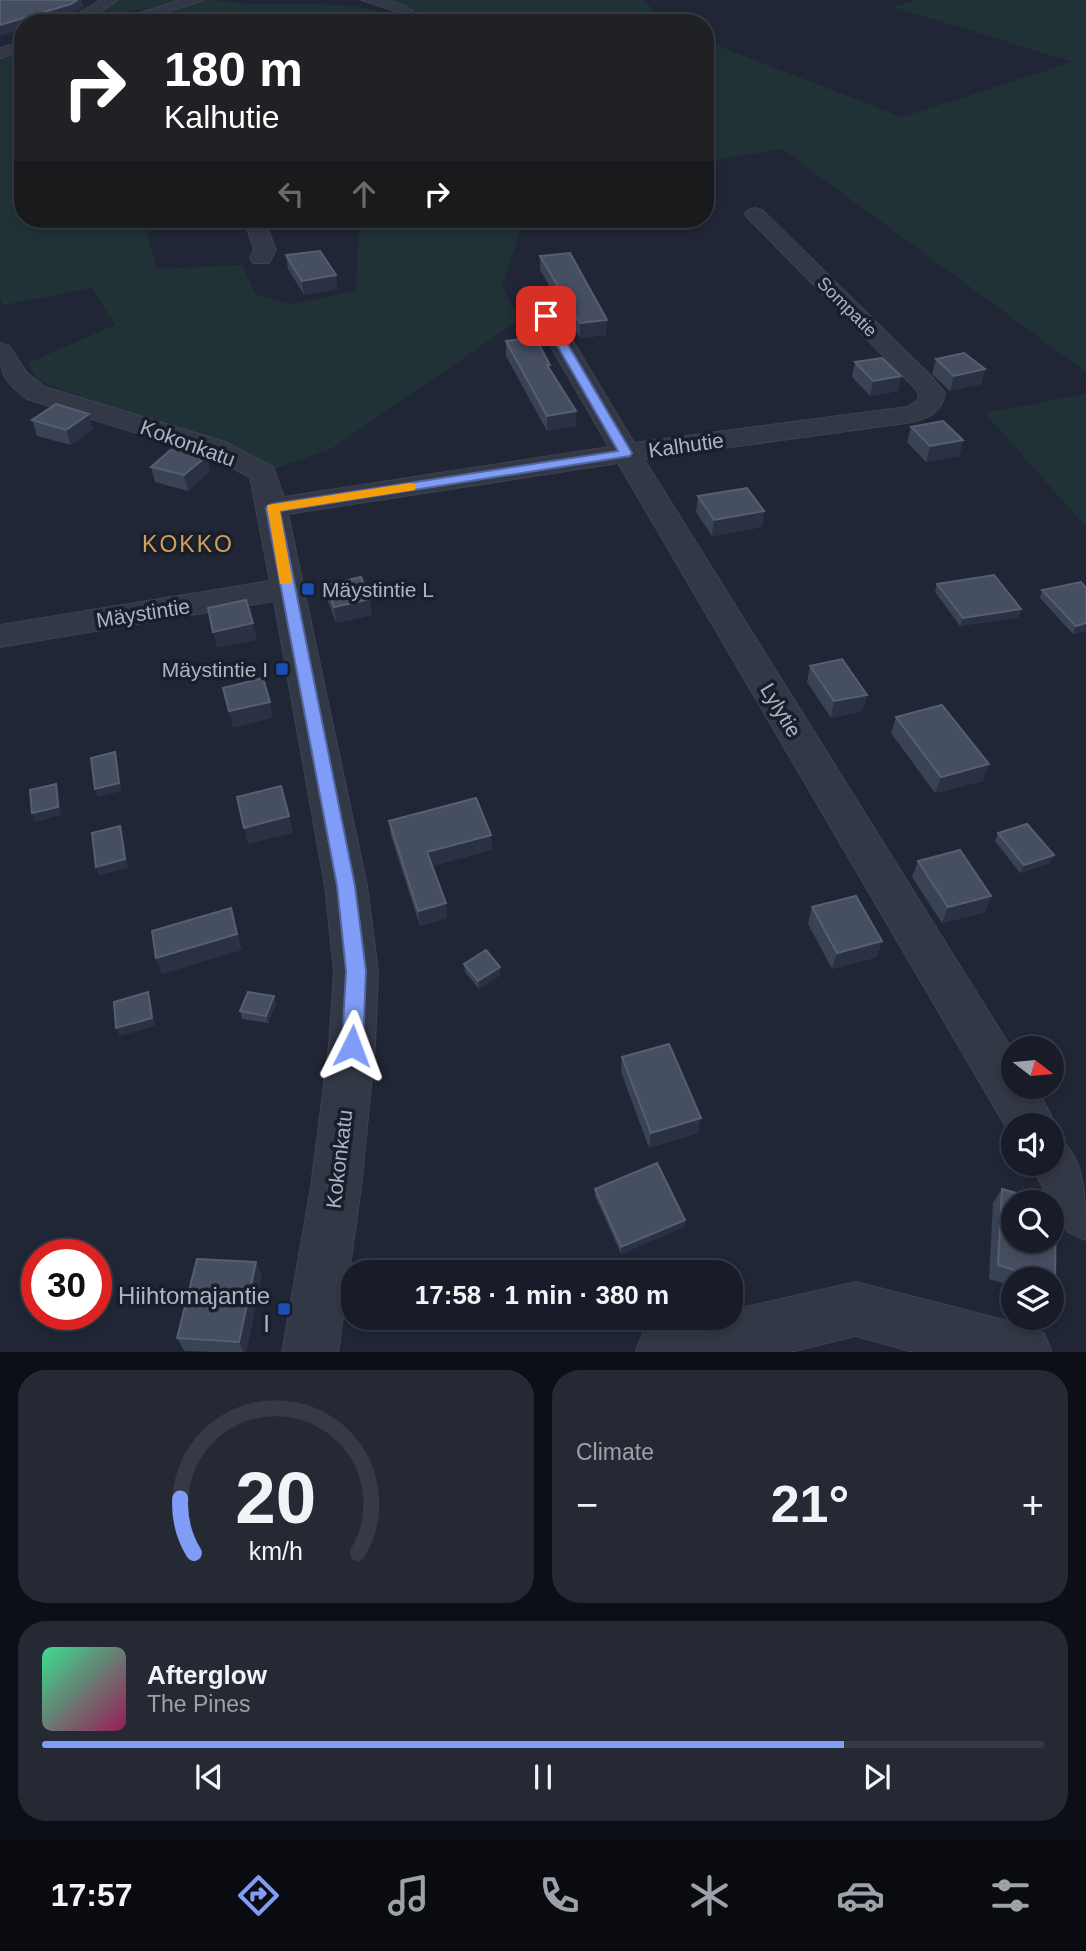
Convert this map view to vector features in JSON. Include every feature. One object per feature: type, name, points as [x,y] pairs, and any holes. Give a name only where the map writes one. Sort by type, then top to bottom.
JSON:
[{"type":"street","points":[[86,14],[111,0]]},
{"type":"street","points":[[146,14],[197,0]]},
{"type":"street","points":[[369,0],[399,7],[410,14]]},
{"type":"street","name":"Sompatie","points":[[755,214],[922,380],[932,393],[931,402]]},
{"type":"street","points":[[257,228],[265,250],[261,258]]},
{"type":"street","name":"Lylytie","points":[[532,293],[1025,1113]]},
{"type":"street","name":"Kokonkatu","points":[[0,351],[17,378],[36,393],[215,448],[262,473],[272,508],[346,886],[356,971],[352,1046],[336,1187],[310,1352]]},
{"type":"street","name":"Kalhutie","points":[[272,508],[626,453],[913,414],[931,402]]},
{"type":"street","name":"Mäystintie","points":[[0,636],[286,589]]},
{"type":"street","points":[[1063,1176],[1086,1214]]},
{"type":"street","points":[[667,1352],[856,1309],[1020,1352]]},
{"type":"shaded area","points":[[111,0],[182,0],[121,14],[93,14]]},
{"type":"shaded area","points":[[207,0],[250,4],[333,5],[375,10],[384,14],[156,14]]},
{"type":"shaded area","points":[[384,0],[645,0],[655,14],[419,14]]},
{"type":"shaded area","points":[[917,0],[1086,0],[1086,372],[782,149],[714,160],[714,44],[902,117],[1073,62],[894,7]]},
{"type":"shaded area","points":[[14,52],[14,228],[146,228],[157,269],[242,265],[256,295],[292,304],[355,291],[359,228],[521,228],[502,286],[520,319],[331,449],[271,470],[37,380],[28,363],[115,325],[92,288],[3,305],[0,299],[0,56]]},
{"type":"shaded area","points":[[1086,394],[1086,527],[985,413]]},
{"type":"building","points":[[0,0],[77,0],[37,14],[14,14],[14,21],[0,25]]},
{"type":"building","points":[[320,251],[336,275],[302,281],[286,255]]},
{"type":"building","points":[[570,253],[607,320],[580,323],[540,256]]},
{"type":"building","points":[[535,337],[550,365],[547,365],[576,411],[547,416],[506,341]]},
{"type":"building","points":[[964,353],[985,369],[954,376],[936,359]]},
{"type":"building","points":[[882,358],[901,376],[873,381],[855,362]]},
{"type":"building","points":[[56,404],[89,414],[66,430],[32,420]]},
{"type":"building","points":[[943,421],[963,440],[930,446],[911,427]]},
{"type":"building","points":[[174,447],[207,456],[184,475],[151,467]]},
{"type":"building","points":[[747,488],[764,511],[714,520],[698,496]]},
{"type":"building","points":[[994,575],[1021,609],[963,618],[937,584]]},
{"type":"building","points":[[361,577],[370,599],[334,607],[326,585]]},
{"type":"building","points":[[1081,582],[1086,588],[1086,623],[1076,626],[1042,590]]},
{"type":"building","points":[[246,600],[253,623],[213,632],[208,608]]},
{"type":"building","points":[[842,659],[867,695],[834,701],[810,666]]},
{"type":"building","points":[[263,678],[270,702],[229,711],[223,688]]},
{"type":"building","points":[[942,705],[989,764],[941,777],[896,717]]},
{"type":"building","points":[[115,752],[119,783],[95,789],[91,758]]},
{"type":"building","points":[[56,784],[58,807],[32,813],[30,790]]},
{"type":"building","points":[[281,786],[289,816],[244,828],[237,797]]},
{"type":"building","points":[[476,798],[491,835],[427,852],[446,903],[418,911],[389,821]]},
{"type":"building","points":[[1027,824],[1054,855],[1024,865],[998,833]]},
{"type":"building","points":[[120,826],[125,859],[96,867],[92,833]]},
{"type":"building","points":[[960,850],[991,896],[948,907],[918,861]]},
{"type":"building","points":[[856,896],[882,941],[837,953],[812,907]]},
{"type":"building","points":[[231,908],[237,934],[156,958],[152,931]]},
{"type":"building","points":[[486,950],[500,967],[478,981],[464,964]]},
{"type":"building","points":[[148,992],[152,1018],[116,1028],[114,1002]]},
{"type":"building","points":[[248,992],[274,996],[266,1016],[240,1011]]},
{"type":"building","points":[[669,1044],[701,1118],[651,1133],[622,1057]]},
{"type":"building","points":[[657,1163],[685,1220],[621,1247],[595,1189]]},
{"type":"building","points":[[1001,1208],[1001,1253],[1055,1253],[1055,1267],[998,1265]]},
{"type":"building","points":[[197,1259],[256,1262],[239,1342],[177,1338]]},
{"type":"slow traffic","points":[[285,580],[272,508],[410,487]]},
{"type":"place","name":"Mäystintie L","points":[[308,589]]},
{"type":"place","name":"Mäystintie I","points":[[282,669]]},
{"type":"place","name":"Hiihtomajantie I","points":[[284,1309]]},
{"type":"district","name":"KOKKO","points":[[188,544]]},
{"type":"route","points":[[352,1046],[356,971],[346,886],[272,508],[626,453],[546,316]]}]
